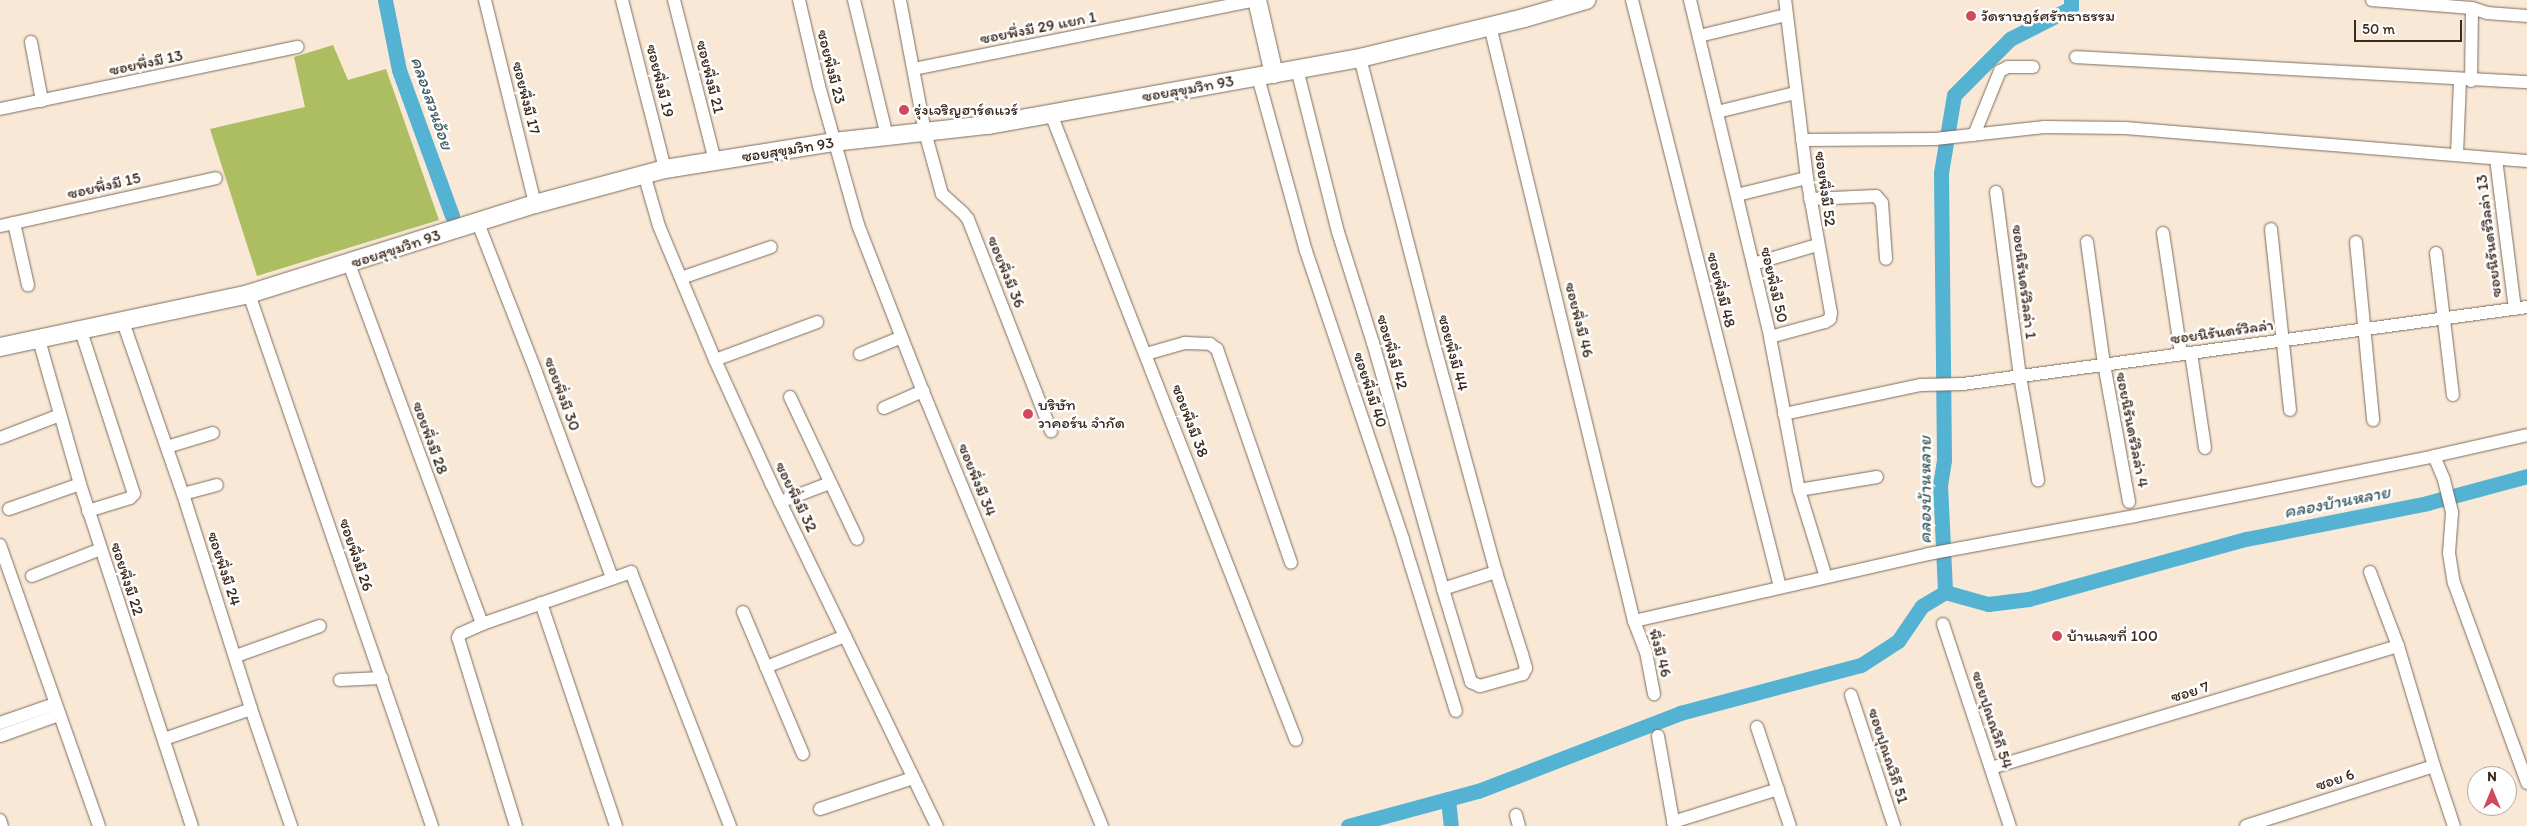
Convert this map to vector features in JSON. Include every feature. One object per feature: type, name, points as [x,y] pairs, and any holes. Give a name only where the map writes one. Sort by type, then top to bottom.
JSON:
[{"type":"street","name":"ซอยพึ่งมี 17","points":[[485,0],[535,204]]},
{"type":"street","name":"ซอยพึ่งมี 19","points":[[622,0],[665,169]]},
{"type":"street","name":"ซอยพึ่งมี 21","points":[[674,0],[715,160]]},
{"type":"street","name":"ซอยพึ่งมี 23","points":[[799,0],[833,142]]},
{"type":"street","points":[[854,0],[887,136]]},
{"type":"street","name":"ซอยพึ่งมี 36","points":[[900,0],[925,132],[942,194],[963,212],[968,219],[1052,431]]},
{"type":"street","points":[[1256,0],[1266,75]]},
{"type":"street","name":"ซอยพึ่งมี 29 แยก 1","points":[[914,69],[1256,0]]},
{"type":"street","name":"ซอยสุขุมวิท 93","points":[[0,346],[39,340],[249,294],[535,204],[665,169],[833,142],[988,125],[1360,58],[1586,0]]},
{"type":"street","name":"ซอยพึ่งมี 48","points":[[1632,0],[1780,587]]},
{"type":"street","name":"ซอยพึ่งมี 50","points":[[1690,0],[1770,337],[1800,490],[1826,576]]},
{"type":"street","name":"ซอยพึ่งมี 52","points":[[1770,337],[1830,319],[1831,313],[1817,245],[1807,178],[1785,0]]},
{"type":"street","points":[[2372,0],[2472,8],[2487,13],[2527,16]]},
{"type":"street","points":[[2456,155],[2466,80],[2472,8]]},
{"type":"street","points":[[1699,36],[1786,15]]},
{"type":"street","name":"ซอยพึ่งมี 46","points":[[1490,26],[1634,621]]},
{"type":"street","points":[[31,42],[42,101]]},
{"type":"street","name":"ซอยพึ่งมี 13","points":[[0,110],[298,47]]},
{"type":"street","points":[[2076,57],[2527,82]]},
{"type":"street","name":"ซอยพึ่งมี 44","points":[[1360,58],[1434,344],[1496,572],[1522,654]]},
{"type":"street","points":[[1974,135],[2000,71],[2008,67],[2033,67]]},
{"type":"street","name":"ซอยพึ่งมี 42","points":[[1297,69],[1338,232],[1373,343],[1443,589],[1473,684],[1480,686],[1523,674],[1526,668],[1522,654]]},
{"type":"street","name":"ซอยพึ่งมี 40","points":[[1266,75],[1306,251],[1403,540],[1456,711]]},
{"type":"street","points":[[1717,112],[1795,93]]},
{"type":"street","name":"ซอยพึ่งมี 38","points":[[1052,114],[1296,740]]},
{"type":"street","points":[[1802,140],[1935,139],[2044,127],[2124,128],[2527,161]]},
{"type":"street","name":"ซอยพึ่งมี 34","points":[[833,142],[858,225],[923,392],[1102,826]]},
{"type":"street","name":"ซอยนิรันดร์วิลล่า 13","points":[[2496,159],[2521,308]]},
{"type":"street","name":"ซอยพึ่งมี 32","points":[[644,174],[659,226],[715,360],[780,502],[937,826]]},
{"type":"street","name":"ซอยพึ่งมี 15","points":[[0,226],[216,178]]},
{"type":"street","points":[[1737,196],[1807,178]]},
{"type":"street","name":"ซอยนิรันดร์วิลล่า 1","points":[[1996,192],[2020,376],[2038,480]]},
{"type":"street","points":[[1810,198],[1876,196],[1882,203],[1886,259]]},
{"type":"street","points":[[14,223],[28,285]]},
{"type":"street","name":"ซอยพึ่งมี 30","points":[[478,223],[536,372],[612,578]]},
{"type":"street","points":[[2271,229],[2290,410]]},
{"type":"street","points":[[2163,233],[2204,448]]},
{"type":"street","name":"ซอยนิรันดร์วิลล่า 4","points":[[2087,242],[2104,364],[2129,502]]},
{"type":"street","points":[[2356,242],[2374,420]]},
{"type":"street","points":[[1753,264],[1817,245]]},
{"type":"street","points":[[680,278],[771,247]]},
{"type":"street","points":[[2436,253],[2453,396]]},
{"type":"street","name":"ซอยพึ่งมี 28","points":[[349,264],[482,624]]},
{"type":"street","name":"ซอยพึ่งมี 26","points":[[249,294],[432,826]]},
{"type":"street","name":"ซอยนิรันดร์วิลล่า","points":[[1784,414],[1921,385],[1963,384],[2521,308]]},
{"type":"street","name":"ซอยพึ่งมี 24","points":[[124,322],[183,494],[236,656],[251,709],[291,826]]},
{"type":"street","points":[[715,360],[817,322]]},
{"type":"street","points":[[81,331],[134,494],[130,498],[88,511]]},
{"type":"street","points":[[860,354],[902,337]]},
{"type":"street","name":"ซอยพึ่งมี 22","points":[[39,340],[88,511],[192,826]]},
{"type":"street","points":[[1146,354],[1185,343],[1210,344],[1217,350],[1291,563]]},
{"type":"street","points":[[884,408],[923,392]]},
{"type":"street","points":[[790,397],[857,539]]},
{"type":"street","points":[[0,438],[60,415]]},
{"type":"street","points":[[167,448],[213,433]]},
{"type":"street","points":[[1634,621],[1928,554],[2434,456],[2527,435]]},
{"type":"street","points":[[2434,456],[2444,480],[2452,513],[2449,553],[2454,583],[2527,783]]},
{"type":"street","points":[[1800,490],[1877,477]]},
{"type":"street","points":[[780,502],[830,483]]},
{"type":"street","points":[[9,509],[80,484]]},
{"type":"street","points":[[183,494],[217,485]]},
{"type":"street","points":[[0,545],[99,826]]},
{"type":"street","points":[[32,576],[101,549]]},
{"type":"street","points":[[516,826],[458,641],[460,634],[482,624],[631,572],[730,826]]},
{"type":"street","points":[[1443,589],[1496,572]]},
{"type":"street","points":[[2370,572],[2398,646],[2454,826]]},
{"type":"street","points":[[541,603],[616,826]]},
{"type":"street","points":[[743,612],[803,754]]},
{"type":"street","name":"พึ่งมี 46","points":[[1634,621],[1646,652],[1654,694]]},
{"type":"street","name":"ซอยปุณณวิถี 54","points":[[1943,624],[2010,826]]},
{"type":"street","points":[[236,656],[320,626]]},
{"type":"street","points":[[766,667],[845,636]]},
{"type":"street","name":"ซอย 7","points":[[1991,768],[2398,646]]},
{"type":"street","points":[[340,680],[382,678]]},
{"type":"street","name":"ซอยปุณณวิถี 51","points":[[1852,695],[1894,826]]},
{"type":"street","points":[[164,739],[251,709]]},
{"type":"street","points":[[0,723],[58,710]]},
{"type":"street","points":[[0,736],[58,710]]},
{"type":"street","points":[[1757,727],[1790,826]]},
{"type":"street","points":[[1658,736],[1674,824],[1778,789]]},
{"type":"street","name":"ซอย 6","points":[[2246,826],[2434,766]]},
{"type":"street","points":[[820,809],[914,778]]},
{"type":"street","points":[[0,820],[2,826]]},
{"type":"green space","points":[[333,45],[348,80],[386,69],[439,220],[257,276],[210,129],[305,107],[294,57]]},
{"type":"waterway","name":"คลองสวนอ้อย","points":[[385,0],[399,70],[452,216]]},
{"type":"waterway","name":"คลองบ้านหลาย","points":[[2071,0],[2071,8],[2010,39],[1954,95],[1941,173],[1944,460],[1940,484],[1945,592],[1988,604],[2029,599],[2246,539],[2427,503],[2527,476]]},
{"type":"waterway","points":[[1348,826],[1478,791],[1680,713],[1861,665],[1898,641],[1922,606],[1945,592]]},
{"type":"waterway","points":[[1448,799],[1451,826]]},
{"type":"place","name":"วัดราษฎร์ศรัทธาธรรม","points":[[1971,16]]},
{"type":"place","name":"รุ่งเจริญฮาร์ดแวร์","points":[[904,110]]},
{"type":"place","name":"บริษัท วาคอร์น จำกัด","points":[[1028,414]]},
{"type":"place","name":"บ้านเลขที่ 100","points":[[2057,636]]}]
